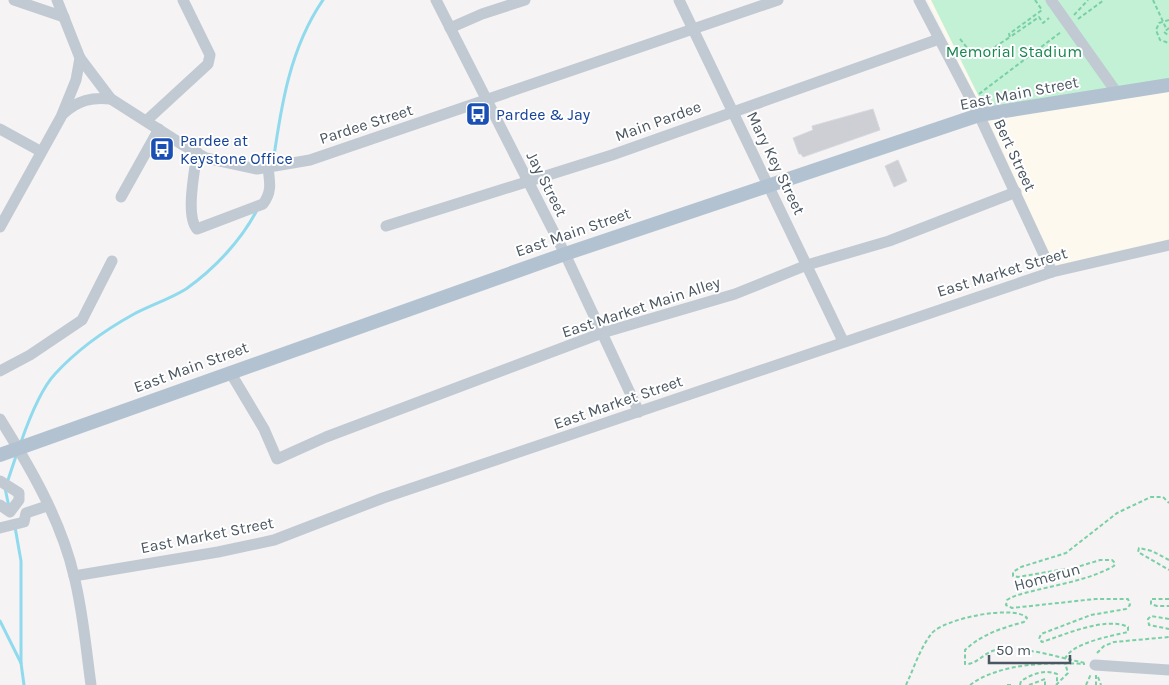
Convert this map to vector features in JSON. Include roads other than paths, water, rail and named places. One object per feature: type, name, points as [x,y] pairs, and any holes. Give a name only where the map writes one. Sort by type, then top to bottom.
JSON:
[{"type":"main road","name":"East Main Street","points":[[0,455],[565,254],[979,115],[1169,85]]},
{"type":"street","points":[[14,0],[64,17]]},
{"type":"street","name":"Pardee Street","points":[[57,0],[80,58],[112,99],[206,158],[239,167],[268,168],[310,160],[778,0]]},
{"type":"street","points":[[146,121],[208,64],[210,55],[183,0]]},
{"type":"street","name":"Jay Street","points":[[436,0],[565,254],[639,412]]},
{"type":"street","points":[[450,28],[482,14],[525,0]]},
{"type":"street","name":"Mary Key Street","points":[[679,0],[843,341]]},
{"type":"street","name":"Bert Street","points":[[919,0],[979,115],[1052,272]]},
{"type":"street","points":[[1051,0],[1073,21],[1117,93]]},
{"type":"street","name":"Main Pardee","points":[[386,226],[612,155],[939,39]]},
{"type":"street","points":[[0,227],[40,150],[61,117],[76,80],[80,58]]},
{"type":"street","points":[[61,117],[82,100],[96,97],[112,99]]},
{"type":"street","points":[[0,129],[40,150]]},
{"type":"street","points":[[121,197],[159,129]]},
{"type":"street","points":[[197,152],[191,209],[193,224],[197,229],[263,204],[269,196],[271,187],[268,168]]},
{"type":"street","name":"East Market Main Alley","points":[[230,372],[264,429],[277,459],[326,437],[602,333],[735,294],[807,265],[889,241],[1015,192]]},
{"type":"street","name":"East Market Street","points":[[74,576],[218,552],[274,540],[383,498],[843,341],[1052,272],[1169,245]]},
{"type":"street","points":[[0,371],[30,355],[82,320],[112,262]]},
{"type":"street","points":[[0,419],[38,482],[74,576],[91,685]]},
{"type":"street","points":[[0,481],[19,493],[15,505],[10,512],[0,505]]},
{"type":"street","points":[[15,505],[26,513]]},
{"type":"street","points":[[26,513],[47,506]]},
{"type":"street","points":[[0,528],[24,522],[26,513]]},
{"type":"street","points":[[1095,665],[1169,670]]},
{"type":"waterway","points":[[273,163],[284,99],[295,58],[302,38],[323,0]]},
{"type":"waterway","points":[[21,442],[39,397],[55,374],[64,365],[92,341],[113,327],[134,314],[180,293],[196,281],[226,254],[243,233],[257,210]]},
{"type":"waterway","points":[[7,483],[17,453]]},
{"type":"waterway","points":[[5,488],[9,507]]},
{"type":"waterway","points":[[15,527],[21,561],[21,663],[24,685]]},
{"type":"waterway","points":[[0,621],[21,663]]},
{"type":"place","name":"Pardee & Jay","points":[[478,114]]},
{"type":"place","name":"Pardee at Keystone Office","points":[[162,149]]},
{"type":"park label","name":"Memorial Stadium","points":[[1014,51]]}]
